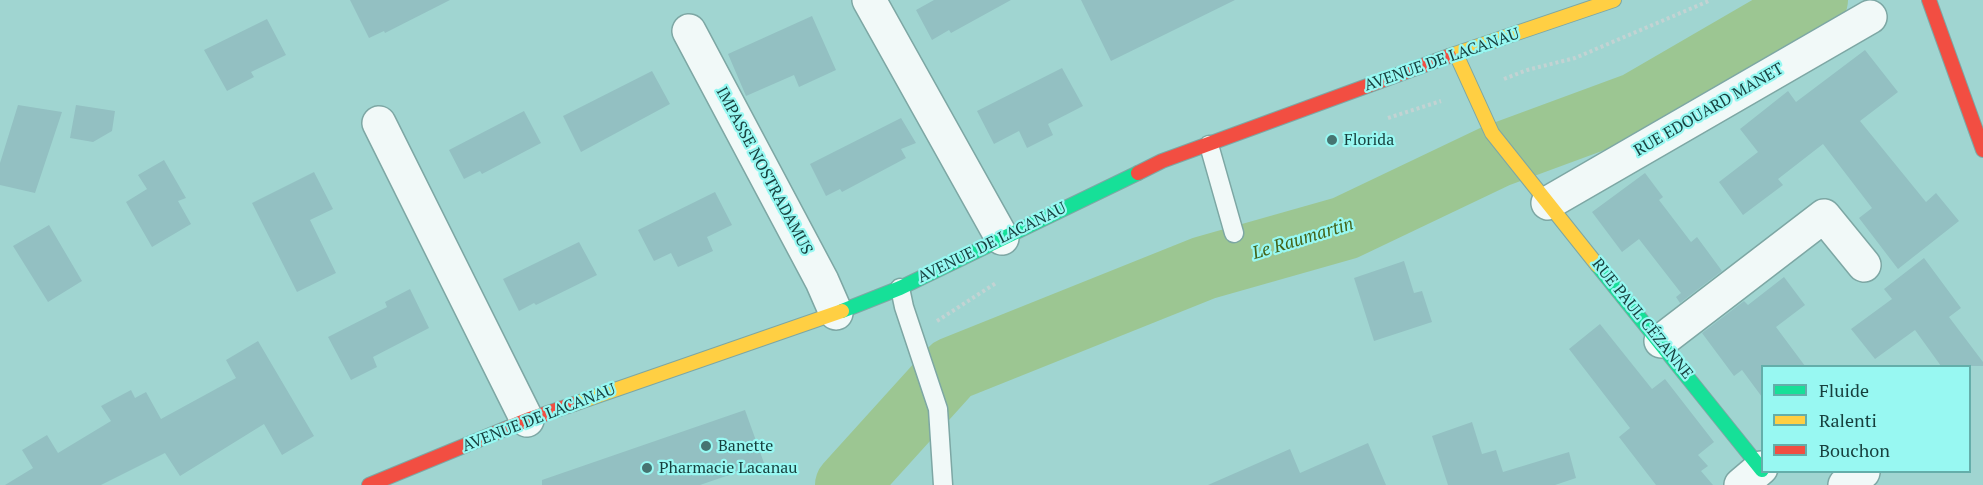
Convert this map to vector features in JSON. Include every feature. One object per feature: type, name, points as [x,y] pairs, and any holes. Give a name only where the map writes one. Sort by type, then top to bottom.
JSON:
[{"type":"street","points":[[869,0],[1002,238]]},
{"type":"street","name":"AVENUE DE LACANAU","points":[[369,485],[527,420],[836,313],[900,288],[1162,161],[1456,54],[1614,0]]},
{"type":"street","points":[[1929,0],[1983,150]]},
{"type":"street","name":"RUE EDOUARD MANET","points":[[1548,203],[1870,17]]},
{"type":"street","name":"IMPASSE NOSTRADAMUS","points":[[689,31],[822,282],[836,313]]},
{"type":"street","name":"RUE PAUL CÉZANNE","points":[[1456,54],[1492,133],[1661,341],[1760,476]]},
{"type":"street","points":[[379,123],[527,420]]},
{"type":"street","points":[[1661,341],[1824,216],[1864,266]]},
{"type":"street","points":[[1845,485],[1860,473]]},
{"type":"lane","points":[[1209,145],[1234,233]]},
{"type":"lane","points":[[900,288],[938,409],[943,485]]},
{"type":"path","points":[[1501,80],[1527,70],[1575,57],[1711,0]]},
{"type":"building","points":[[350,0],[450,0],[385,33],[384,31],[369,38]]},
{"type":"building","points":[[934,0],[1011,0],[951,33],[949,30],[932,40],[916,10]]},
{"type":"building","points":[[1081,0],[1235,0],[1111,61]]},
{"type":"building","points":[[812,16],[836,70],[799,87],[794,75],[746,96],[728,54]]},
{"type":"building","points":[[267,19],[286,55],[251,72],[254,77],[227,91],[204,50]]},
{"type":"building","points":[[1865,50],[1898,92],[1860,121],[1926,202],[1936,193],[1959,221],[1898,269],[1859,218],[1872,208],[1823,144],[1778,179],[1783,185],[1743,215],[1719,182],[1758,152],[1740,129],[1788,91],[1796,102]]},
{"type":"building","points":[[1062,68],[1083,106],[1048,124],[1053,135],[1027,148],[1019,131],[994,144],[977,111]]},
{"type":"building","points":[[652,71],[670,104],[581,152],[563,116]]},
{"type":"building","points":[[18,105],[62,112],[35,193],[0,185],[0,163]]},
{"type":"building","points":[[76,105],[115,111],[112,131],[93,142],[70,138]]},
{"type":"building","points":[[524,111],[541,143],[482,174],[480,171],[464,179],[449,150]]},
{"type":"building","points":[[901,118],[916,143],[901,149],[906,158],[842,192],[840,189],[826,196],[810,164]]},
{"type":"building","points":[[164,160],[186,198],[178,201],[191,224],[152,247],[126,202],[147,189],[138,175]]},
{"type":"building","points":[[314,172],[333,209],[310,220],[336,273],[297,292],[252,203]]},
{"type":"building","points":[[1645,173],[1663,197],[1659,200],[1691,242],[1697,237],[1722,271],[1680,303],[1676,297],[1681,293],[1639,239],[1622,252],[1592,212]]},
{"type":"building","points":[[715,192],[732,225],[707,237],[713,251],[678,267],[671,253],[654,261],[638,230]]},
{"type":"building","points":[[49,225],[82,281],[48,302],[13,246]]},
{"type":"building","points":[[579,242],[597,275],[519,311],[503,279]]},
{"type":"building","points":[[1924,258],[1961,308],[1949,317],[1983,362],[1983,366],[1940,365],[1915,330],[1875,359],[1851,329],[1892,299],[1884,289]]},
{"type":"building","points":[[1404,261],[1414,293],[1422,291],[1432,322],[1374,341],[1354,278]]},
{"type":"building","points":[[1784,277],[1805,305],[1776,327],[1804,365],[1761,365],[1761,396],[1742,370],[1734,376],[1702,333],[1744,301],[1748,305]]},
{"type":"building","points":[[410,289],[429,328],[373,357],[377,367],[351,380],[328,337],[387,307],[385,302]]},
{"type":"building","points":[[1600,324],[1652,389],[1665,379],[1714,442],[1698,455],[1708,466],[1701,471],[1713,485],[1656,485],[1619,437],[1630,428],[1569,349]]},
{"type":"building","points":[[258,341],[314,436],[282,455],[264,424],[180,476],[165,453],[101,485],[5,485],[33,468],[22,450],[47,435],[58,453],[111,421],[101,406],[131,390],[135,398],[146,392],[161,419],[236,378],[226,360]]},
{"type":"building","points":[[745,410],[764,463],[700,485],[542,485],[542,480]]},
{"type":"building","points":[[1472,422],[1482,454],[1496,450],[1503,472],[1569,452],[1576,478],[1555,485],[1448,485],[1432,436]]},
{"type":"building","points":[[1368,443],[1386,485],[1208,485],[1290,449],[1300,473]]},
{"type":"waterway","name":"Le Raumartin","points":[[847,485],[952,369],[1204,268],[1345,228],[1496,156],[1637,104],[1816,0]]},
{"type":"traffic: fast","points":[[842,311],[900,288],[1138,173]]},
{"type":"traffic: fast","points":[[1598,266],[1761,469]]},
{"type":"traffic: slow","points":[[1449,56],[1614,0]]},
{"type":"traffic: slow","points":[[1456,54],[1492,133],[1598,266]]},
{"type":"traffic: slow","points":[[574,404],[842,311]]},
{"type":"traffic: jam","points":[[1929,0],[1983,150]]},
{"type":"traffic: jam","points":[[1138,173],[1162,161],[1449,56]]},
{"type":"traffic: jam","points":[[369,485],[527,420],[574,404]]},
{"type":"place","name":"Florida","points":[[1332,140]]},
{"type":"place","name":"Banette","points":[[706,446]]},
{"type":"place","name":"Pharmacie Lacanau","points":[[647,468]]}]
